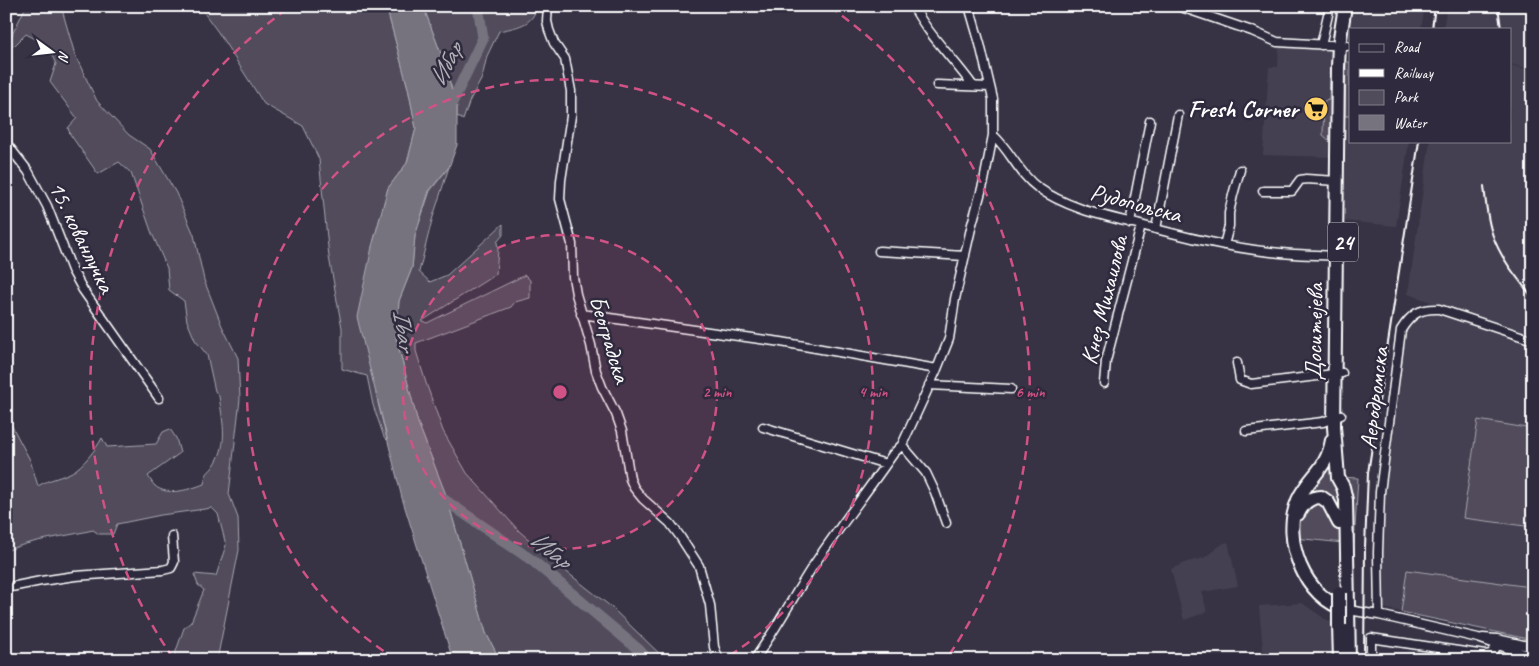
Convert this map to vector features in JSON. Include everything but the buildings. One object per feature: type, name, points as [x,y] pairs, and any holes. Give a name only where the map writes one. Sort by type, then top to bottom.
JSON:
[{"type":"main road","name":"Доситејева","points":[[1340,256],[1337,180],[1345,6]]},
{"type":"main road","name":"Доситејева","points":[[1340,660],[1336,420],[1343,46],[1353,6]]},
{"type":"main road","points":[[1336,420],[1330,452],[1300,496],[1294,513],[1292,529],[1296,556],[1305,576],[1331,602],[1348,610]]},
{"type":"main road","points":[[1338,478],[1344,487],[1346,500],[1349,660]]},
{"type":"main road","points":[[1296,556],[1294,528],[1296,518],[1305,503],[1313,498],[1324,499],[1331,506],[1339,523]]},
{"type":"street","name":"Београдска","points":[[548,6],[547,21],[549,30],[554,43],[564,59],[571,91],[572,116],[561,180],[560,199],[572,244],[573,276],[581,314],[592,345],[596,371],[622,431],[628,469],[634,488],[670,524],[699,566],[708,599],[714,646],[719,660]]},
{"type":"street","points":[[913,6],[935,39],[973,86]]},
{"type":"street","points":[[754,660],[811,569],[886,464],[902,446],[949,339],[955,299],[993,136],[993,107],[990,87],[969,6]]},
{"type":"street","points":[[1178,6],[1252,31],[1275,41],[1343,46]]},
{"type":"street","points":[[1321,45],[1330,6]]},
{"type":"street","points":[[937,85],[990,87]]},
{"type":"street","points":[[1156,229],[1178,115]]},
{"type":"street","points":[[1130,223],[1150,121]]},
{"type":"street","name":"Рудопољска","points":[[993,136],[1002,144],[1036,186],[1064,202],[1100,215],[1224,245],[1272,252],[1340,256]]},
{"type":"street","name":"15. кованлучка","points":[[6,143],[28,171],[47,206],[72,270],[83,290],[158,398]]},
{"type":"street","points":[[1224,245],[1229,226],[1229,213],[1240,170]]},
{"type":"street","points":[[1263,191],[1292,191],[1300,180],[1306,178],[1337,180]]},
{"type":"street","name":"Кнез Михаилова","points":[[1104,384],[1106,361],[1141,226]]},
{"type":"street","points":[[879,251],[965,256]]},
{"type":"street","name":"Аеродромска","points":[[1379,616],[1378,553],[1380,492],[1401,330],[1406,321],[1414,314],[1426,308],[1439,309],[1533,340]]},
{"type":"street","points":[[581,314],[781,342],[937,369]]},
{"type":"street","points":[[1237,363],[1240,380],[1251,384],[1338,374]]},
{"type":"street","points":[[929,385],[1012,389]]},
{"type":"street","points":[[1246,431],[1336,420]]},
{"type":"street","points":[[763,427],[886,464]]},
{"type":"street","points":[[902,446],[926,473],[946,523]]},
{"type":"street","points":[[6,588],[75,576],[170,568],[174,562],[172,536]]},
{"type":"street","points":[[1348,610],[1478,638],[1497,639],[1533,647]]},
{"type":"street","points":[[1371,660],[1371,638],[1485,655],[1491,654],[1497,646]]},
{"type":"street","points":[[1478,638],[1533,657]]},
{"type":"shaded area","points":[[1353,6],[1425,6],[1421,28],[1350,28]]},
{"type":"shaded area","points":[[1447,6],[1533,6],[1533,70],[1512,65],[1512,28],[1443,28]]},
{"type":"shaded area","points":[[1349,32],[1349,52],[1346,52]]},
{"type":"shaded area","points":[[1279,45],[1333,47],[1333,157],[1263,155],[1269,67],[1278,67]]},
{"type":"shaded area","points":[[1512,66],[1533,71],[1533,335],[1528,335],[1408,294],[1430,142],[1512,142]]},
{"type":"shaded area","points":[[1345,116],[1349,116],[1349,142],[1409,142],[1396,226],[1344,221]]},
{"type":"shaded area","points":[[1430,312],[1533,346],[1533,640],[1379,607],[1380,492],[1405,333],[1414,318]]},
{"type":"shaded area","points":[[1228,542],[1238,586],[1202,592],[1207,612],[1184,620],[1171,569],[1187,562],[1204,558],[1222,544]]},
{"type":"shaded area","points":[[1302,603],[1325,619],[1339,625],[1339,660],[1264,660],[1259,606]]},
{"type":"green space","points":[[26,6],[61,6],[75,55],[97,101],[129,135],[150,149],[176,193],[194,235],[204,280],[222,326],[238,358],[240,399],[229,494],[238,518],[239,550],[217,660],[173,660],[184,628],[191,622],[204,590],[198,585],[194,574],[216,576],[226,545],[218,514],[212,508],[161,515],[117,524],[113,534],[99,534],[93,530],[38,541],[6,551],[6,415],[30,460],[38,486],[76,470],[89,457],[102,438],[107,447],[156,444],[163,432],[170,429],[176,438],[180,453],[148,476],[155,486],[160,489],[173,492],[186,490],[204,484],[207,474],[219,456],[223,439],[223,422],[219,396],[215,391],[207,355],[195,340],[187,321],[184,301],[169,290],[167,268],[151,231],[131,173],[119,162],[98,174],[70,134],[68,128],[77,118],[50,82],[56,64],[47,45],[26,34],[14,46],[8,43]]},
{"type":"green space","points":[[199,6],[386,6],[408,88],[416,128],[407,163],[388,188],[372,247],[378,403],[387,440],[384,437],[373,405],[367,376],[342,369],[342,328],[329,257],[319,159],[303,126],[264,104]]},
{"type":"green space","points":[[423,6],[537,6],[535,13],[528,22],[517,27],[499,31],[487,56],[482,78],[470,100],[463,120],[457,116],[457,107],[443,59]]},
{"type":"green space","points":[[1346,62],[1349,62],[1349,116],[1345,116]]},
{"type":"green space","points":[[1332,72],[1332,143],[1323,135],[1324,101],[1329,100],[1330,76]]},
{"type":"green space","points":[[449,167],[432,220],[419,272],[430,282],[447,275],[503,224],[503,235],[497,242],[496,274],[422,321],[427,323],[525,275],[530,280],[530,298],[515,302],[511,307],[416,343],[416,351],[443,431],[467,473],[519,531],[610,606],[666,660],[500,660],[486,633],[446,495],[418,423],[396,337],[399,301],[412,268],[415,236],[430,191]]},
{"type":"green space","points":[[1478,420],[1533,429],[1533,527],[1463,518]]},
{"type":"green space","points":[[1330,452],[1338,477],[1358,478],[1354,544],[1294,538],[1294,513]]},
{"type":"green space","points":[[1533,569],[1533,640],[1401,612],[1407,570],[1530,587]]},
{"type":"water","points":[[386,6],[423,6],[443,59],[457,107],[457,145],[449,167],[429,191],[415,236],[412,268],[399,301],[396,337],[418,423],[446,495],[486,633],[500,660],[453,660],[402,498],[357,317],[372,247],[388,188],[407,163],[416,128],[408,88]]},
{"type":"waterway","name":"Ибар","points":[[448,111],[483,38],[478,6]]},
{"type":"waterway","name":"Ибар","points":[[436,494],[533,561],[639,650],[648,660]]},
{"type":"railway","points":[[1432,28],[1435,6]]},
{"type":"railway","points":[[1498,6],[1501,28]]},
{"type":"railway","points":[[1364,660],[1368,473],[1419,142]]},
{"type":"railway","points":[[1484,186],[1489,224],[1496,244],[1510,268],[1533,298]]},
{"type":"place","name":"Fresh Corner","points":[[1316,109]]},
{"type":"water label","name":"Ibar","points":[[405,330]]}]
